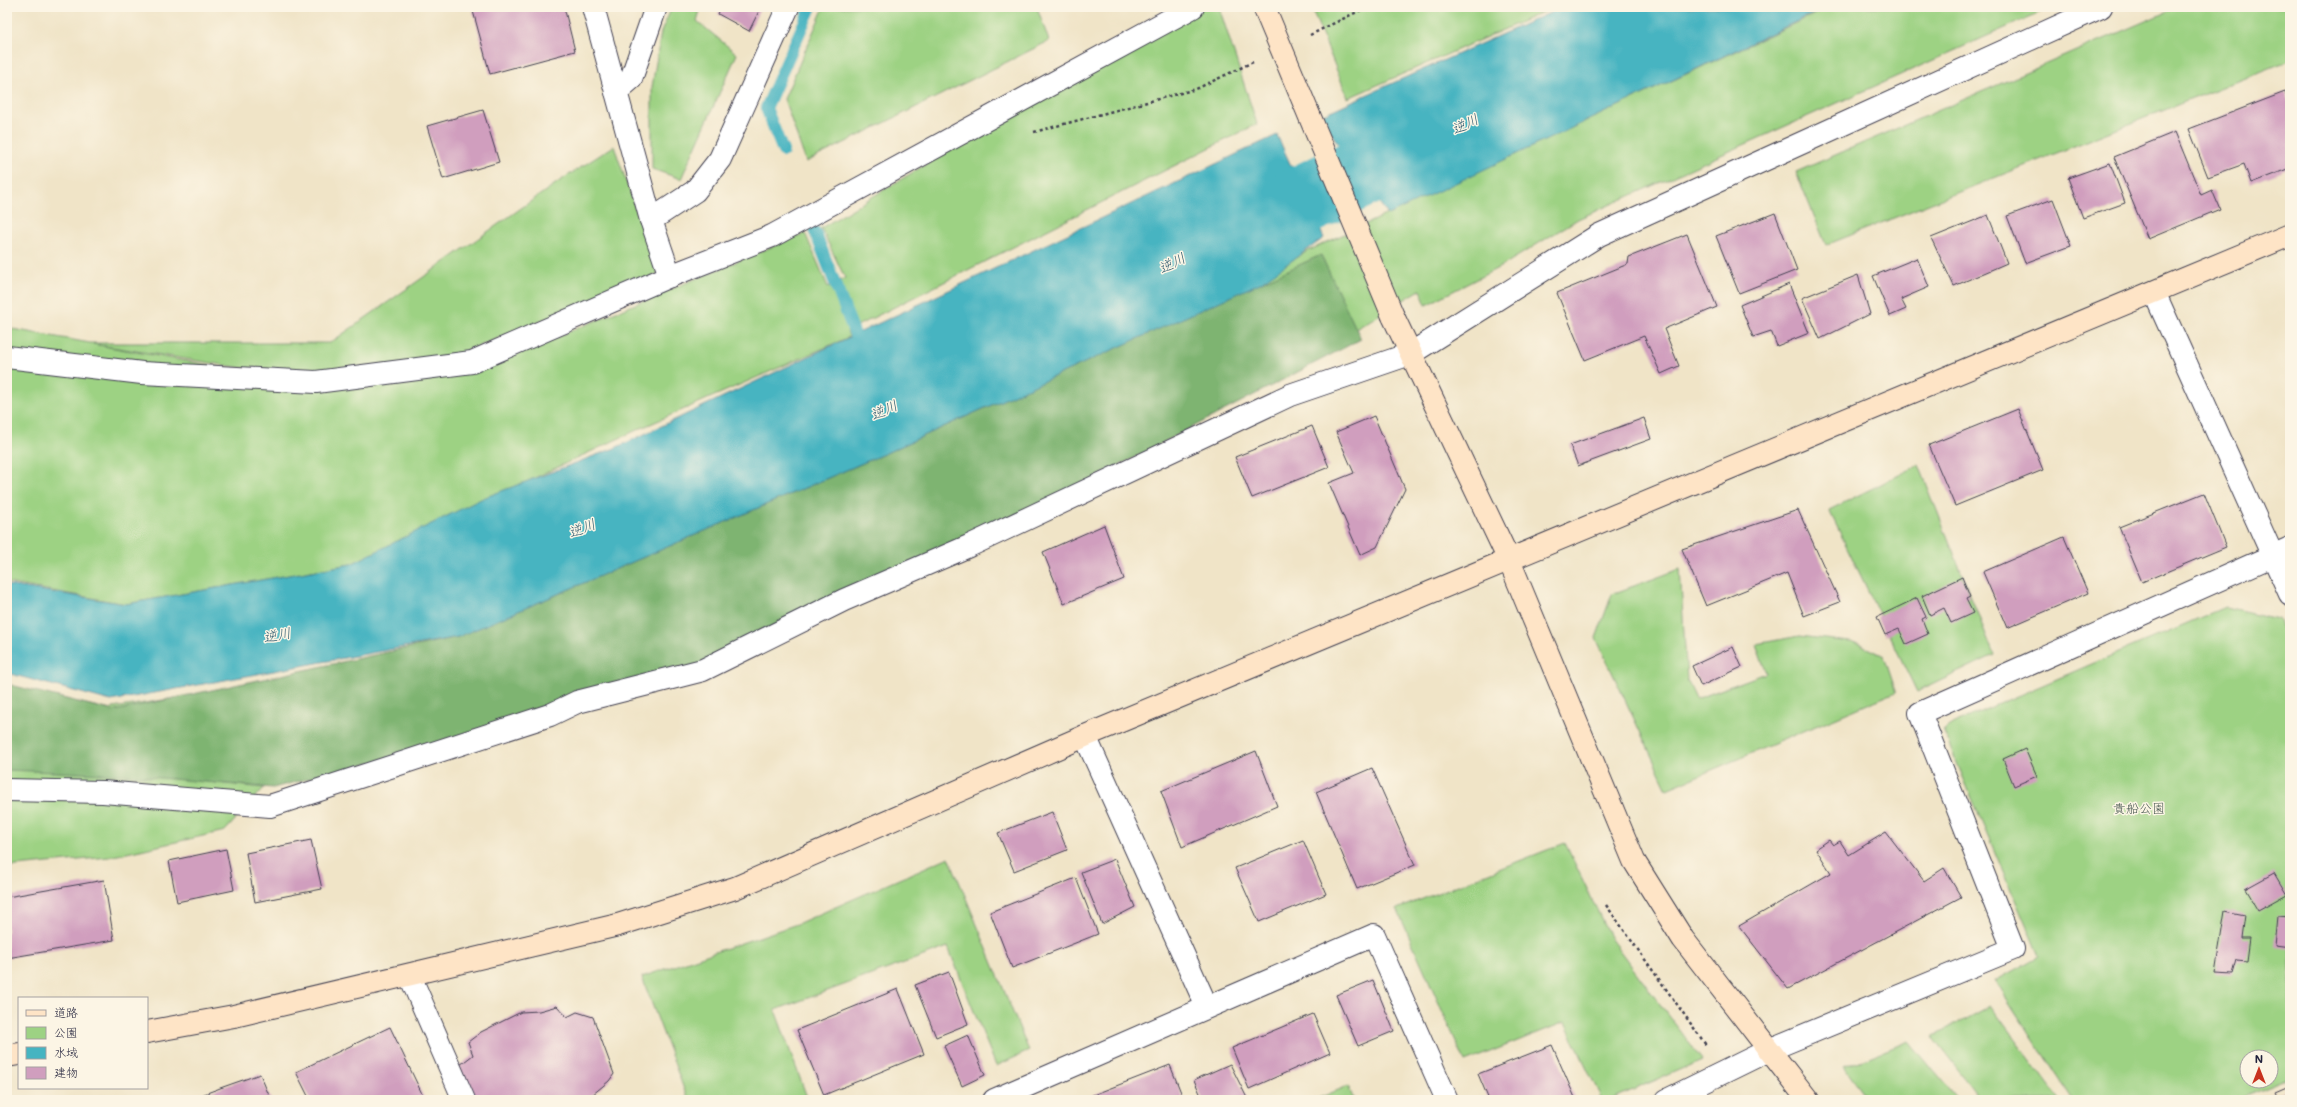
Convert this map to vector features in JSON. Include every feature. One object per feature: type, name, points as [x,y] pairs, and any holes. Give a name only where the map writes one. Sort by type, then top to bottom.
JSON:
[{"type":"street","points":[[593,7],[651,220],[670,276]]},
{"type":"street","points":[[616,92],[631,79],[656,7]]},
{"type":"street","points":[[651,220],[695,191],[720,159],[788,7]]},
{"type":"street","points":[[7,357],[142,373],[322,382],[472,362],[670,276],[772,236],[1193,7]]},
{"type":"street","points":[[1264,7],[1393,316],[1509,560],[1634,861],[1684,939],[1771,1049],[1808,1100]]},
{"type":"street","points":[[7,790],[103,792],[270,806],[550,715],[576,702],[703,670],[844,600],[963,549],[1290,395],[1410,354],[1599,235],[2102,7]]},
{"type":"street","points":[[148,1032],[234,1016],[410,976],[618,925],[735,888],[1085,736],[2290,235]]},
{"type":"street","points":[[2154,292],[2282,552],[2290,594]]},
{"type":"street","points":[[1667,1100],[1771,1049],[2013,949],[1920,713],[2282,552]]},
{"type":"street","points":[[1085,736],[1207,1007]]},
{"type":"street","points":[[994,1100],[1374,935],[1447,1100]]},
{"type":"street","points":[[410,976],[464,1100]]},
{"type":"street","points":[[7,1056],[18,1054]]},
{"type":"path","points":[[1309,36],[1367,7]]},
{"type":"path","points":[[1027,134],[1196,89],[1260,59]]},
{"type":"path","points":[[1606,905],[1725,1072]]},
{"type":"green space","points":[[672,7],[701,7],[697,21],[737,54],[681,179],[652,169],[652,87],[661,32]]},
{"type":"green space","points":[[824,7],[1037,7],[1049,41],[806,162],[784,99]]},
{"type":"green space","points":[[1185,7],[1219,7],[1257,124],[847,331],[849,337],[639,429],[351,564],[126,604],[7,583],[7,328],[90,343],[330,343],[561,180],[614,146],[658,274],[462,353],[322,381],[93,344],[316,385],[485,367],[805,233],[828,287],[845,278],[821,228]]},
{"type":"green space","points":[[1311,7],[1555,7],[1348,98]]},
{"type":"green space","points":[[1830,7],[2052,7],[1578,219],[1502,266],[1426,305],[1420,290],[1336,341],[322,767],[7,685],[107,709],[200,694],[458,637],[1200,310],[1308,251]]},
{"type":"green space","points":[[2178,7],[2290,7],[2290,60],[1826,245],[1796,172]]},
{"type":"green space","points":[[1321,255],[1361,339],[931,564],[703,670],[499,729],[273,788],[127,775],[7,770],[7,684],[114,711],[458,637],[886,453]]},
{"type":"green space","points":[[1919,465],[1994,655],[1917,692],[1829,510]]},
{"type":"green space","points":[[1680,569],[1687,680],[1696,699],[1766,673],[1756,644],[1800,636],[1858,643],[1884,656],[1896,692],[1667,789],[1596,638],[1612,594]]},
{"type":"green space","name":"貴船公園","points":[[2225,607],[2279,619],[2290,645],[2290,1078],[2279,1082],[2279,1049],[2239,1049],[2239,1089],[2263,1089],[2236,1100],[2073,1100],[1995,981],[2039,956],[1943,730],[1954,723]]},
{"type":"green space","points":[[7,761],[264,788],[225,831],[109,857],[7,867]]},
{"type":"green space","points":[[1565,843],[1611,939],[1702,1060],[1610,1100],[1602,1100],[1565,1022],[1465,1062],[1397,909]]},
{"type":"green space","points":[[949,857],[1029,1051],[996,1066],[948,947],[775,1010],[808,1100],[688,1100],[642,977],[797,924]]},
{"type":"green space","points":[[1990,1005],[2060,1100],[1981,1100],[1932,1037]]},
{"type":"green space","points":[[1909,1041],[1958,1100],[1868,1100],[1844,1067]]},
{"type":"green space","points":[[1348,1086],[1354,1100],[1314,1100]]},
{"type":"water","points":[[1563,7],[1827,7],[1388,215],[1319,116]]},
{"type":"water","points":[[1277,135],[1324,238],[1260,283],[886,453],[458,637],[111,701],[7,673],[7,585],[126,604],[351,564],[483,498],[615,448]]},
{"type":"building","points":[[487,7],[564,7],[575,51],[490,74],[473,11]]},
{"type":"building","points":[[721,7],[761,7],[749,31],[718,14]]},
{"type":"building","points":[[2285,92],[2290,104],[2290,168],[2251,183],[2244,164],[2208,177],[2189,129]]},
{"type":"building","points":[[483,110],[499,162],[443,179],[427,126]]},
{"type":"building","points":[[2175,132],[2201,195],[2212,190],[2220,209],[2148,239],[2114,157]]},
{"type":"building","points":[[2110,163],[2125,203],[2083,218],[2068,178]]},
{"type":"building","points":[[2053,199],[2071,246],[2025,263],[2007,216]]},
{"type":"building","points":[[1775,213],[1797,270],[1739,293],[1716,236]]},
{"type":"building","points":[[1988,215],[2007,263],[1954,286],[1931,238]]},
{"type":"building","points":[[1687,234],[1717,307],[1664,329],[1679,366],[1661,374],[1644,336],[1585,360],[1557,293],[1628,264],[1629,257]]},
{"type":"building","points":[[1917,258],[1929,287],[1901,299],[1906,309],[1890,316],[1873,276]]},
{"type":"building","points":[[1858,275],[1870,314],[1820,339],[1802,298]]},
{"type":"building","points":[[1789,284],[1809,333],[1777,346],[1771,331],[1753,337],[1740,305]]},
{"type":"building","points":[[2018,409],[2043,470],[1955,506],[1929,445]]},
{"type":"building","points":[[1374,416],[1405,489],[1377,547],[1360,555],[1329,483],[1354,473],[1336,432]]},
{"type":"building","points":[[1644,418],[1651,439],[1578,466],[1570,445]]},
{"type":"building","points":[[1312,426],[1329,467],[1252,498],[1235,457]]},
{"type":"building","points":[[2204,493],[2226,547],[2142,582],[2119,527]]},
{"type":"building","points":[[1798,510],[1840,602],[1804,616],[1787,573],[1706,606],[1682,549]]},
{"type":"building","points":[[1104,525],[1124,579],[1064,604],[1043,552]]},
{"type":"building","points":[[2064,537],[2088,593],[2007,628],[1983,572]]},
{"type":"building","points":[[1962,577],[1970,597],[1966,599],[1973,613],[1951,623],[1944,608],[1930,615],[1922,596]]},
{"type":"building","points":[[1917,598],[1926,617],[1922,619],[1928,634],[1906,644],[1899,629],[1885,635],[1877,617]]},
{"type":"building","points":[[1733,647],[1742,667],[1701,686],[1692,666]]},
{"type":"building","points":[[2025,749],[2037,776],[2014,786],[2003,759]]},
{"type":"building","points":[[1256,751],[1277,806],[1182,847],[1161,791]]},
{"type":"building","points":[[1372,768],[1415,865],[1357,889],[1316,792]]},
{"type":"building","points":[[1052,812],[1067,850],[1014,871],[998,833]]},
{"type":"building","points":[[1886,832],[1924,881],[1944,868],[1961,897],[1788,989],[1739,926],[1831,873],[1816,849],[1829,840],[1833,845],[1840,841],[1849,855]]},
{"type":"building","points":[[311,840],[322,889],[255,902],[246,853]]},
{"type":"building","points":[[1303,840],[1326,894],[1259,922],[1235,868]]},
{"type":"building","points":[[226,849],[234,890],[177,902],[169,861]]},
{"type":"building","points":[[1115,859],[1135,907],[1102,924],[1081,872]]},
{"type":"building","points":[[2274,873],[2287,895],[2258,911],[2245,889]]},
{"type":"building","points":[[1076,878],[1098,934],[1012,968],[990,912]]},
{"type":"building","points":[[104,880],[114,940],[7,958],[7,897]]},
{"type":"building","points":[[2225,911],[2245,915],[2242,938],[2250,938],[2247,961],[2237,960],[2233,974],[2215,973]]},
{"type":"building","points":[[2278,916],[2290,917],[2290,949],[2275,947]]},
{"type":"building","points":[[949,972],[968,1024],[936,1037],[915,985]]},
{"type":"building","points":[[1373,980],[1394,1031],[1358,1046],[1336,995]]},
{"type":"building","points":[[898,989],[924,1054],[824,1095],[797,1030]]},
{"type":"building","points":[[557,1006],[567,1017],[577,1012],[593,1017],[614,1074],[609,1081],[586,1100],[472,1100],[456,1068],[473,1055],[468,1042],[481,1032],[521,1012],[539,1011]]},
{"type":"building","points":[[1313,1014],[1330,1053],[1249,1089],[1232,1048]]},
{"type":"building","points":[[390,1027],[425,1100],[310,1100],[296,1072]]},
{"type":"building","points":[[968,1035],[985,1075],[962,1086],[944,1046]]},
{"type":"building","points":[[1552,1045],[1576,1100],[1489,1100],[1478,1074]]},
{"type":"building","points":[[1230,1064],[1248,1100],[1203,1100],[1194,1080]]},
{"type":"building","points":[[1170,1065],[1184,1100],[1080,1100]]},
{"type":"building","points":[[260,1074],[271,1100],[188,1100],[223,1087]]},
{"type":"building","points":[[2290,1088],[2290,1100],[2279,1100],[2276,1094]]},
{"type":"waterway","points":[[783,151],[766,108],[811,7]]},
{"type":"waterway","name":"逆川","points":[[1217,241],[1449,131]]},
{"type":"waterway","points":[[815,232],[861,350]]}]
